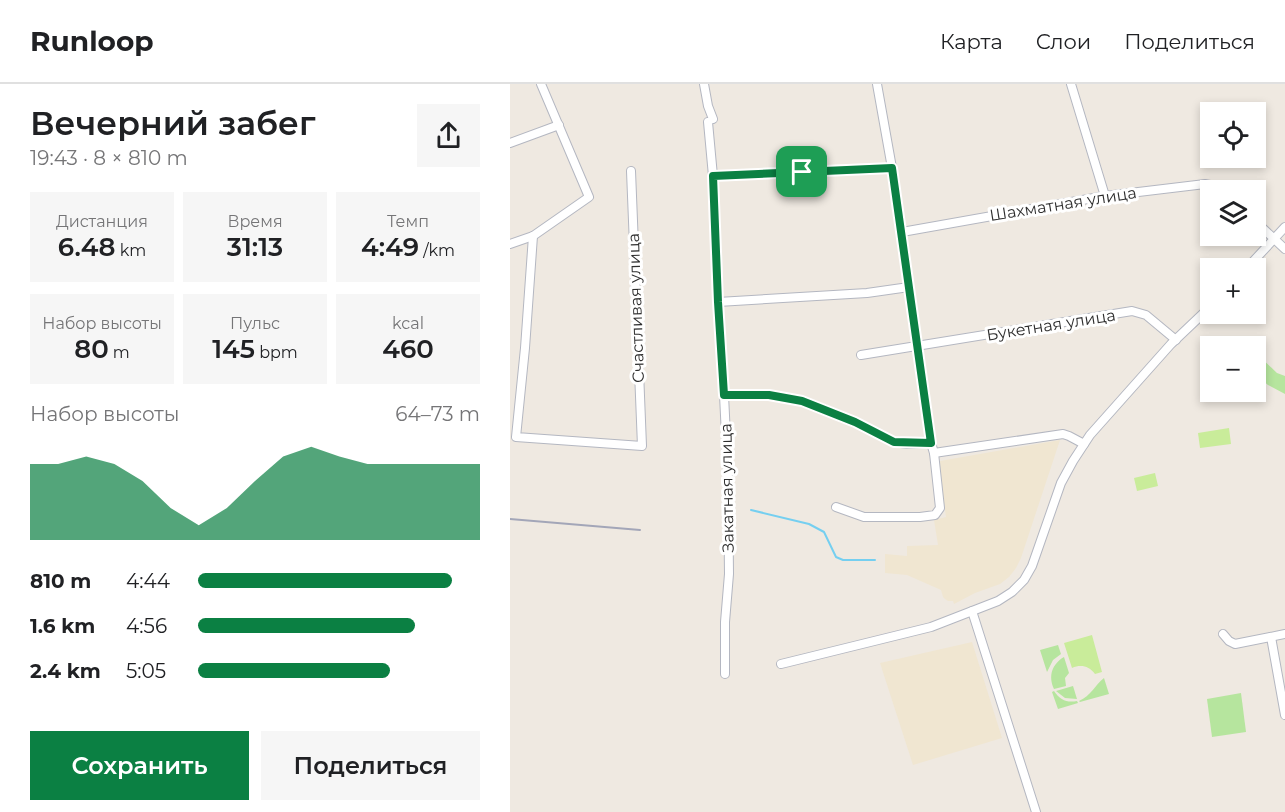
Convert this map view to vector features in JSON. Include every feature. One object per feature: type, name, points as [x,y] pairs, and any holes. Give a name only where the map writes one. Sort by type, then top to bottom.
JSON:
[{"type":"street","points":[[510,244],[533,236],[589,197],[541,84]]},
{"type":"street","name":"Закатная улица","points":[[704,84],[711,120],[728,503],[729,574],[724,622],[725,674]]},
{"type":"street","points":[[836,507],[864,517],[881,518],[935,515],[940,508],[902,232],[877,84]]},
{"type":"street","points":[[1071,84],[1104,196]]},
{"type":"street","points":[[510,143],[559,125]]},
{"type":"street","points":[[713,176],[892,168]]},
{"type":"street","name":"Счастливая улица","points":[[533,236],[516,437],[642,446],[631,171]]},
{"type":"street","name":"Шахматная улица","points":[[902,232],[1104,196],[1200,185]]},
{"type":"street","points":[[1256,258],[1285,227]]},
{"type":"street","points":[[1266,232],[1285,249]]},
{"type":"street","points":[[718,302],[867,293],[909,287]]},
{"type":"street","name":"Букетная улица","points":[[861,355],[1132,311],[1146,315],[1176,340]]},
{"type":"street","points":[[781,664],[931,627],[998,601],[1012,592],[1024,580],[1032,566],[1061,483],[1084,444],[1108,413],[1200,317]]},
{"type":"street","points":[[724,395],[769,395],[802,401],[855,422],[894,442],[931,443]]},
{"type":"street","points":[[934,453],[1063,434],[1084,444]]},
{"type":"street","points":[[972,611],[1036,812]]},
{"type":"street","points":[[1223,634],[1235,644],[1285,634]]},
{"type":"street","points":[[1271,637],[1285,715]]},
{"type":"shaded area","points":[[1060,440],[1021,558],[1009,577],[1000,584],[954,604],[953,601],[948,601],[943,597],[941,590],[907,575],[885,573],[885,554],[907,556],[907,546],[938,545],[934,520],[946,517],[940,461]]},
{"type":"shaded area","points":[[972,642],[1002,738],[913,765],[880,663]]},
{"type":"green space","points":[[1266,363],[1277,373],[1285,376],[1285,394],[1266,383]]},
{"type":"green space","points":[[1229,428],[1231,444],[1200,448],[1198,433]]},
{"type":"green space","points":[[1155,473],[1158,486],[1137,491],[1134,478]]},
{"type":"green space","points":[[1092,635],[1102,672],[1095,674],[1085,666],[1072,668],[1064,643]]},
{"type":"green space","points":[[1058,645],[1061,654],[1053,660],[1047,672],[1040,650]]},
{"type":"green space","points":[[1064,657],[1069,673],[1065,678],[1066,686],[1054,689],[1051,680],[1052,671]]},
{"type":"green space","points":[[1104,678],[1109,694],[1079,701],[1087,696]]},
{"type":"green space","points":[[1073,686],[1077,699],[1065,698],[1056,691]]},
{"type":"green space","points":[[1054,691],[1064,700],[1078,703],[1058,709],[1052,692]]},
{"type":"green space","points":[[1241,693],[1246,732],[1212,737],[1207,699]]},
{"type":"waterway","points":[[751,510],[809,524],[824,532],[836,557],[843,560],[875,560]]},
{"type":"railway","points":[[510,519],[640,530]]},
{"type":"route","points":[[892,168],[931,443],[894,442],[855,422],[802,401],[769,395],[724,395],[713,176],[802,172],[892,168]]}]
